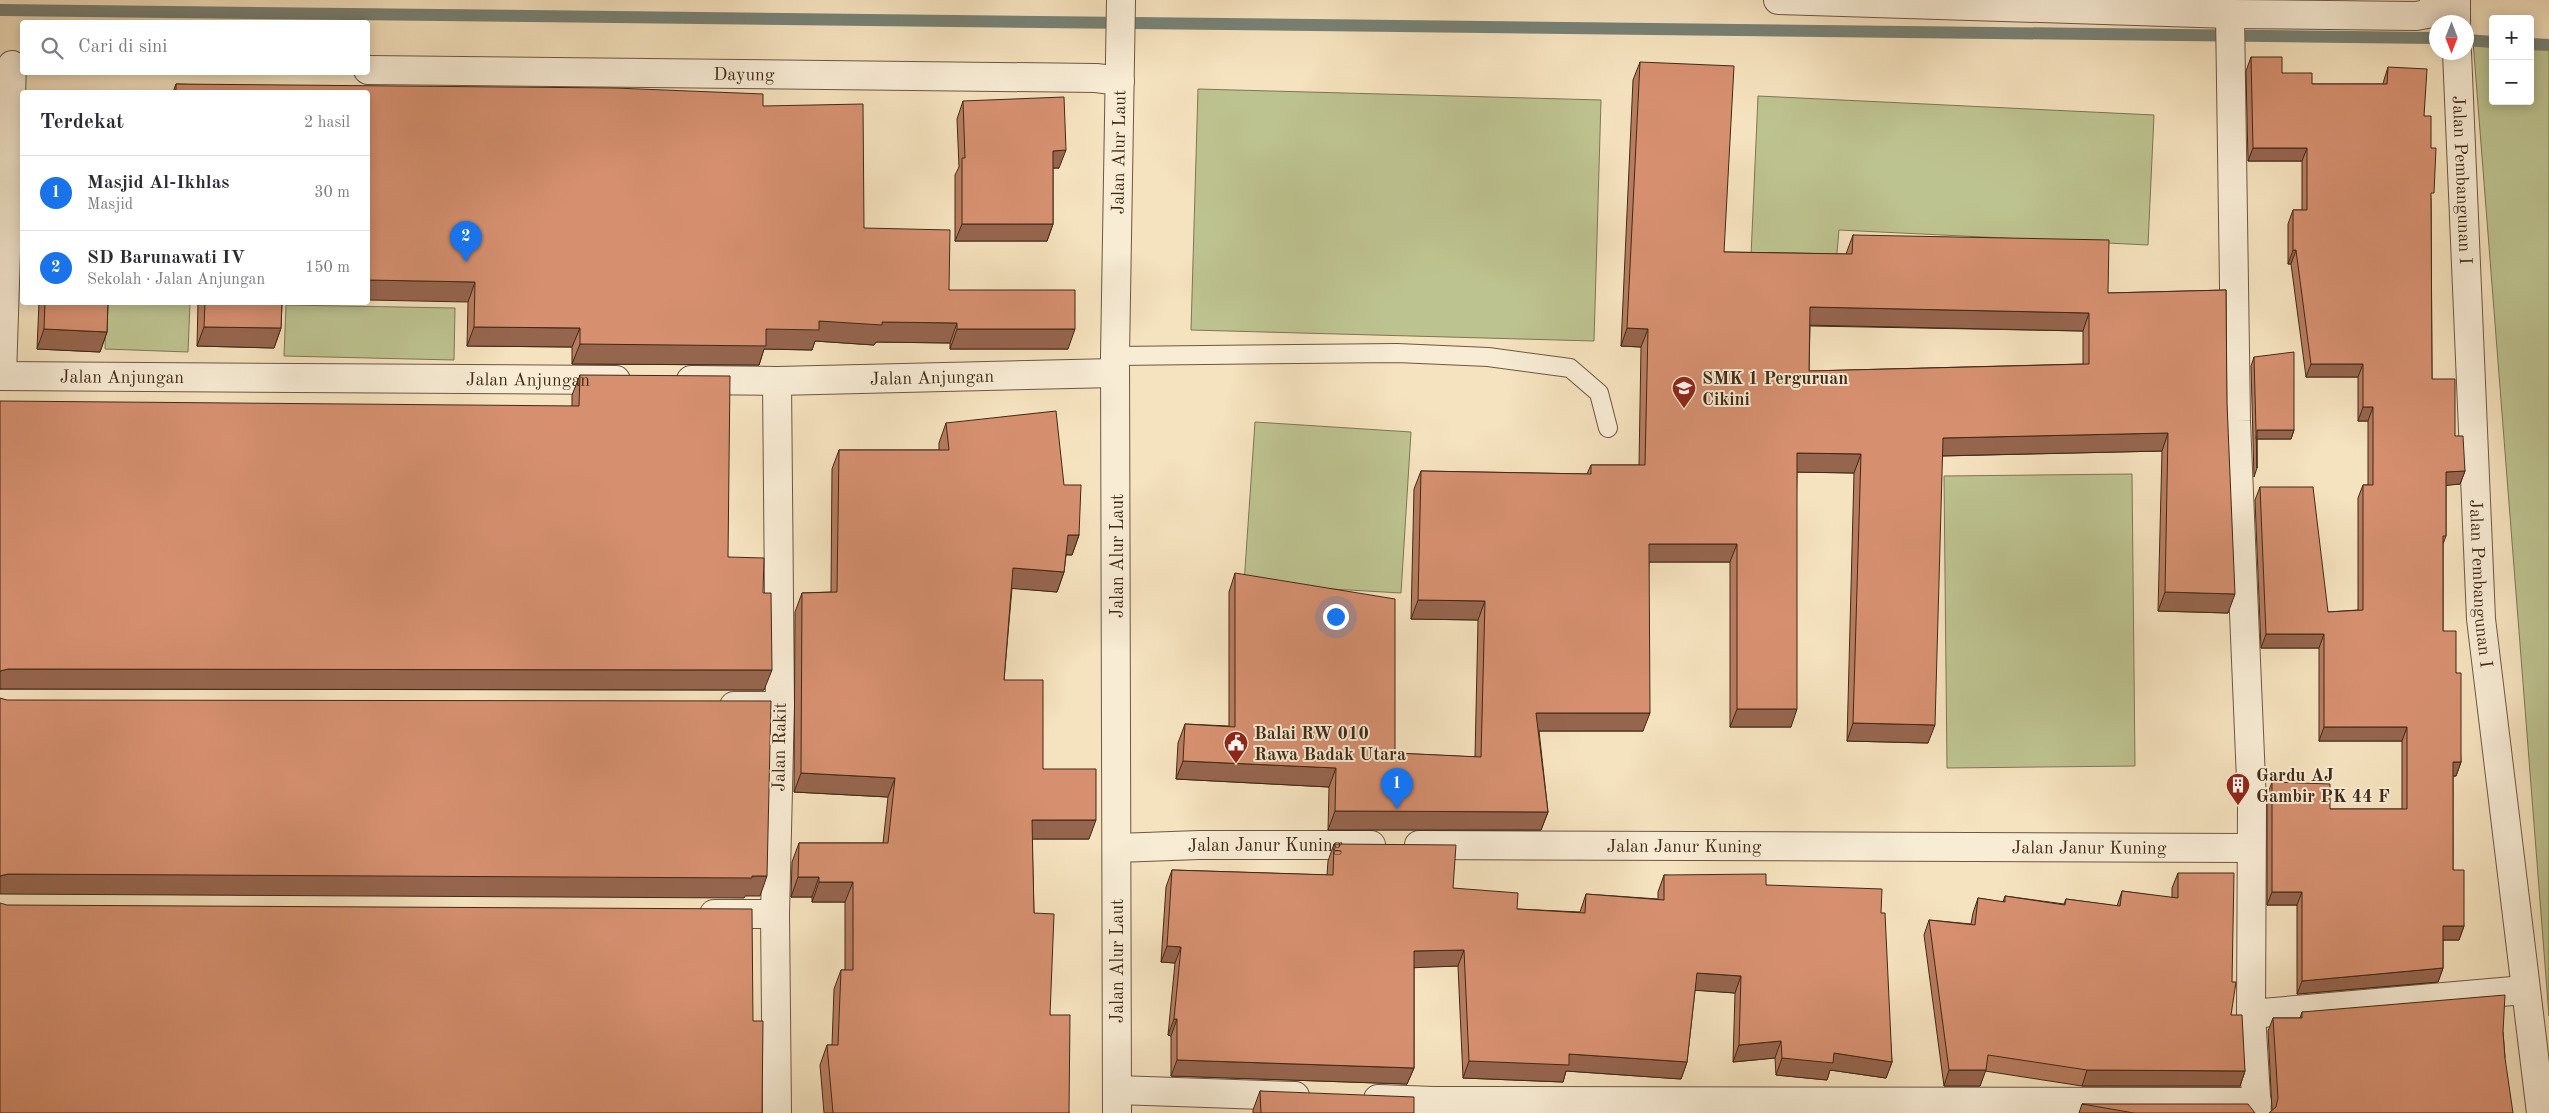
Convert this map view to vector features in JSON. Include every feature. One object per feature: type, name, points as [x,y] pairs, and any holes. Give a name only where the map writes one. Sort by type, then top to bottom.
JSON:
[{"type":"street","name":"Jalan Alur Laut","points":[[1117,1101],[1115,364],[1121,0]]},
{"type":"street","points":[[1778,0],[2230,17],[2416,16],[2451,8]]},
{"type":"street","points":[[1354,1098],[1434,1107],[2257,1108],[2251,1014],[2250,716],[2242,596],[2237,440],[2230,17]]},
{"type":"street","name":"Jalan Pembangunan I","points":[[2457,60],[2481,619],[2524,990],[2541,1113]]},
{"type":"street","points":[[1,376],[11,63]]},
{"type":"street","name":"Dayung","points":[[370,70],[1096,78],[1120,75]]},
{"type":"street","name":"Jalan Anjungan","points":[[667,380],[777,381],[1115,364]]},
{"type":"street","name":"Jalan Anjungan","points":[[1,376],[638,380]]},
{"type":"street","name":"Jalan Rakit","points":[[777,381],[780,706],[775,914],[777,1113]]},
{"type":"street","points":[[710,706],[780,706]]},
{"type":"street","name":"Jalan Janur Kuning","points":[[1117,848],[1199,844],[2251,848]]},
{"type":"street","points":[[686,914],[775,914]]},
{"type":"street","points":[[2251,1014],[2524,990]]},
{"type":"street","points":[[1117,1101],[1324,1097]]},
{"type":"lane","points":[[1115,364],[1397,353],[1488,357],[1570,368],[1599,393],[1608,428]]},
{"type":"green space","points":[[2474,41],[2489,42],[2489,105],[2534,105],[2534,44],[2549,45],[2549,1016]]},
{"type":"green space","points":[[1198,89],[1601,100],[1594,341],[1191,330]]},
{"type":"green space","points":[[1758,96],[2154,115],[2148,245],[1839,230],[1836,264],[1751,256]]},
{"type":"green space","points":[[106,305],[190,305],[188,352],[105,349]]},
{"type":"green space","points":[[286,305],[455,308],[454,360],[284,356]]},
{"type":"green space","points":[[1255,422],[1411,432],[1401,593],[1244,584]]},
{"type":"green space","points":[[2132,474],[2135,766],[1947,768],[1944,476]]},
{"type":"building","points":[[2251,57],[2282,57],[2282,73],[2312,73],[2312,84],[2387,84],[2388,67],[2427,69],[2424,116],[2431,116],[2431,148],[2436,148],[2434,193],[2431,193],[2432,379],[2455,379],[2455,436],[2463,436],[2465,471],[2446,472],[2446,536],[2443,536],[2443,631],[2456,631],[2456,673],[2461,673],[2461,762],[2453,762],[2453,870],[2464,870],[2464,926],[2443,926],[2443,968],[2302,981],[2302,892],[2272,892],[2272,782],[2330,784],[2330,809],[2407,809],[2407,727],[2324,727],[2324,634],[2266,634],[2260,487],[2313,487],[2328,612],[2363,610],[2363,485],[2373,485],[2373,407],[2363,407],[2363,364],[2311,364],[2296,250],[2293,250],[2293,210],[2307,210],[2307,148],[2253,148]]},
{"type":"building","points":[[1640,62],[1734,66],[1724,252],[1852,254],[1853,235],[2109,240],[2108,293],[2226,290],[2227,403],[2235,594],[2165,592],[2168,433],[1943,438],[1935,725],[1853,723],[1861,454],[1797,453],[1797,709],[1737,709],[1737,544],[1649,544],[1650,713],[1536,713],[1548,812],[1335,811],[1336,768],[1183,761],[1185,724],[1235,727],[1235,573],[1395,599],[1395,753],[1481,757],[1485,601],[1418,600],[1421,471],[1591,474],[1591,465],[1645,465],[1648,329],[1627,328]],"holes":[[[1810,307],[2089,313],[2089,364],[1809,371]]]},
{"type":"building","points":[[176,84],[615,88],[763,94],[763,106],[863,104],[864,228],[950,230],[949,290],[1075,290],[1075,329],[957,329],[957,323],[882,322],[882,325],[819,321],[819,330],[766,329],[766,346],[580,344],[580,328],[474,327],[475,282],[370,280],[370,90],[176,90]]},
{"type":"building","points":[[1064,97],[1066,150],[1053,151],[1053,224],[962,224],[962,158],[965,158],[963,101]]},
{"type":"building","points":[[45,305],[108,305],[107,332],[44,329]]},
{"type":"building","points":[[205,305],[282,305],[281,328],[204,327]]},
{"type":"building","points":[[2294,352],[2294,430],[2257,430],[2257,468],[2254,357]]},
{"type":"building","points":[[580,375],[730,376],[728,557],[764,558],[763,593],[771,593],[772,670],[8,669],[0,671],[0,401],[579,406]]},
{"type":"building","points":[[1056,411],[1064,485],[1081,485],[1079,535],[1068,535],[1064,572],[1013,568],[1004,680],[1043,680],[1043,769],[1096,769],[1096,820],[1032,820],[1034,913],[1054,914],[1050,1015],[1070,1015],[1069,1113],[833,1113],[827,1045],[838,1045],[841,970],[853,970],[853,882],[819,882],[819,877],[798,877],[799,843],[888,843],[895,778],[801,773],[802,593],[837,592],[839,450],[949,450],[946,423]]},
{"type":"building","points":[[0,698],[7,700],[771,701],[767,876],[752,876],[752,878],[8,874],[0,876]]},
{"type":"building","points":[[1334,844],[1456,845],[1453,888],[1518,893],[1517,909],[1585,913],[1586,894],[1664,900],[1664,875],[1766,874],[1766,885],[1882,889],[1881,913],[1885,913],[1892,1062],[1834,1053],[1833,1063],[1782,1058],[1781,1041],[1739,1045],[1741,976],[1697,973],[1687,1062],[1569,1054],[1569,1065],[1469,1061],[1464,950],[1414,951],[1414,1068],[1177,1060],[1177,1019],[1174,1019],[1181,947],[1167,946],[1172,870],[1333,875]]},
{"type":"building","points":[[2178,873],[2234,873],[2232,982],[2236,982],[2231,1015],[2242,1015],[2245,1071],[2087,1070],[1988,1055],[1986,1070],[1949,1070],[1929,920],[1975,925],[1978,898],[2005,902],[2005,896],[2065,905],[2066,899],[2120,906],[2122,891],[2178,898]]},
{"type":"building","points":[[0,903],[7,905],[752,909],[753,1021],[763,1021],[762,1113],[0,1113]]},
{"type":"building","points":[[2505,995],[2503,1032],[2513,1113],[2269,1113],[2276,1107],[2278,1098],[2273,1018],[2302,1018],[2302,1012]]},
{"type":"building","points":[[1260,1091],[1414,1097],[1414,1113],[1261,1113]]},
{"type":"building","points":[[2082,1104],[2248,1104],[2255,1113],[2134,1113]]},
{"type":"waterway","points":[[0,10],[2429,38]]},
{"type":"waterway","points":[[2474,41],[2489,42]]},
{"type":"waterway","points":[[2534,44],[2549,45]]},
{"type":"place","name":"SD Barunawati IV","points":[[466,262]]},
{"type":"place","name":"SMK 1 Perguruan Cikini","points":[[1684,409]]},
{"type":"place","name":"Balai RW 010 Rawa Badak Utara","points":[[1236,764]]},
{"type":"place","name":"Gardu AJ Gambir PK 44 F","points":[[2238,806]]},
{"type":"place","name":"Masjid Al-Ikhlas","points":[[1397,809]]}]
